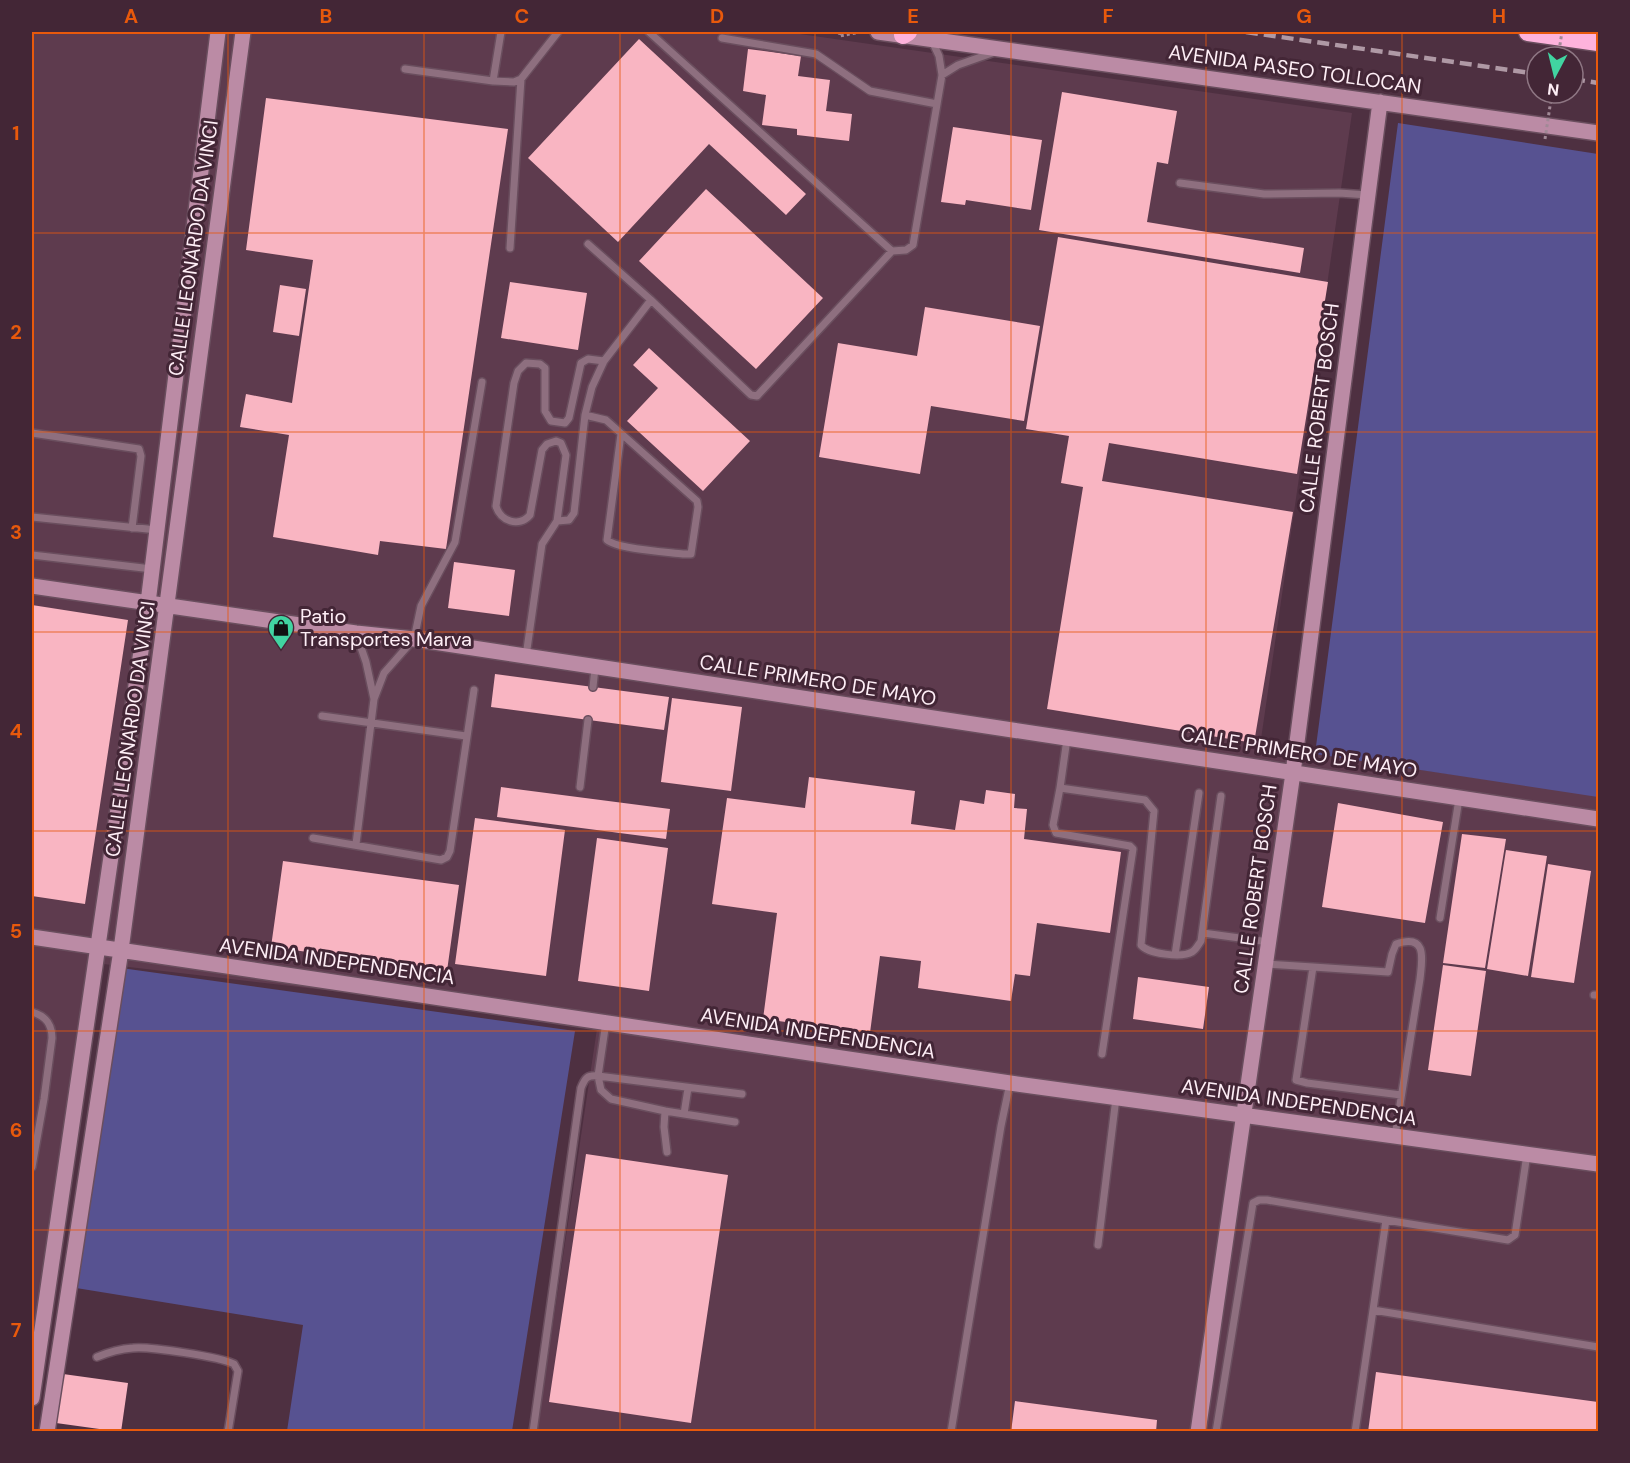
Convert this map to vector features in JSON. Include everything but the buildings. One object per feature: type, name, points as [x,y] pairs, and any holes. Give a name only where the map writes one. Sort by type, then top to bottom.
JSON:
[{"type":"highway","points":[[1528,32],[1599,42]]},
{"type":"main road","name":"CALLE LEONARDO DA VINCI","points":[[32,1398],[148,603],[218,32]]},
{"type":"main road","name":"CALLE LEONARDO DA VINCI","points":[[47,1431],[121,950],[243,32]]},
{"type":"main road","name":"AVENIDA PASEO TOLLOCAN","points":[[878,32],[905,33],[931,39],[1599,132]]},
{"type":"main road","name":"CALLE ROBERT BOSCH","points":[[1198,1431],[1293,773],[1380,102]]},
{"type":"main road","name":"CALLE PRIMERO DE MAYO","points":[[32,586],[356,633],[414,639],[1599,819]]},
{"type":"main road","name":"AVENIDA INDEPENDENCIA","points":[[32,937],[1010,1083],[1599,1164]]},
{"type":"lane","points":[[493,81],[501,32]]},
{"type":"lane","points":[[405,69],[514,82],[521,79],[558,32]]},
{"type":"lane","points":[[650,32],[892,251]]},
{"type":"lane","points":[[722,38],[816,54],[870,91],[937,104]]},
{"type":"lane","points":[[588,243],[751,395],[756,396],[892,251],[906,250],[913,244],[942,75],[939,56],[931,39]]},
{"type":"lane","points":[[942,75],[958,64],[1004,49]]},
{"type":"lane","points":[[510,248],[521,79]]},
{"type":"lane","points":[[1180,183],[1263,194],[1368,195]]},
{"type":"lane","points":[[557,521],[567,521],[574,513],[585,415],[592,387],[604,361],[651,300]]},
{"type":"lane","points":[[526,656],[538,559],[542,544],[557,521],[566,455],[561,443],[556,441],[547,444],[542,450],[530,515],[527,518],[516,522],[505,519],[497,511],[514,382],[518,371],[526,363],[544,366],[546,372],[544,399],[548,419],[554,423],[565,423],[569,418],[581,363],[588,359],[604,361]]},
{"type":"lane","points":[[356,844],[374,699],[384,672],[414,639],[421,606],[455,542],[482,382]]},
{"type":"lane","points":[[585,415],[603,418],[697,501],[691,554],[623,546],[607,540],[621,434]]},
{"type":"lane","points":[[32,433],[139,449],[141,456],[132,528]]},
{"type":"lane","points":[[32,517],[157,530]]},
{"type":"lane","points":[[32,555],[152,568]]},
{"type":"lane","points":[[356,633],[366,662],[374,699]]},
{"type":"lane","points":[[593,687],[596,668]]},
{"type":"lane","points":[[313,838],[441,860],[447,857],[450,851],[474,690]]},
{"type":"lane","points":[[322,716],[466,736]]},
{"type":"lane","points":[[580,787],[588,720]]},
{"type":"lane","points":[[1067,739],[1053,825],[1056,833],[1130,846],[1133,849],[1102,1054]]},
{"type":"lane","points":[[1060,788],[1143,800],[1149,803],[1154,811],[1154,817],[1141,945],[1147,950],[1175,955],[1185,955],[1196,949],[1203,933],[1221,796]]},
{"type":"lane","points":[[1175,955],[1199,794]]},
{"type":"lane","points":[[1440,918],[1460,798]]},
{"type":"lane","points":[[1203,933],[1269,942]]},
{"type":"lane","points":[[1266,964],[1388,972],[1396,944],[1414,943],[1421,948],[1419,979],[1395,1136]]},
{"type":"lane","points":[[1313,967],[1297,1081],[1401,1095]]},
{"type":"lane","points":[[32,1011],[46,1019],[52,1030],[52,1038],[32,1167]]},
{"type":"lane","points":[[606,1022],[598,1076],[601,1090],[611,1099],[665,1111],[735,1122]]},
{"type":"lane","points":[[533,1431],[585,1078],[590,1075],[742,1094]]},
{"type":"lane","points":[[951,1431],[1010,1083]]},
{"type":"lane","points":[[684,1114],[688,1088]]},
{"type":"lane","points":[[1098,1245],[1116,1098]]},
{"type":"lane","points":[[665,1111],[667,1152]]},
{"type":"lane","points":[[1216,1431],[1254,1203],[1267,1200],[1508,1240],[1515,1234],[1527,1154]]},
{"type":"lane","points":[[1355,1431],[1386,1220]]},
{"type":"lane","points":[[1373,1310],[1599,1347]]},
{"type":"lane","points":[[97,1357],[111,1351],[136,1347],[219,1359],[234,1364],[238,1371],[228,1431]]},
{"type":"path","points":[[840,34],[862,32]]},
{"type":"path","points":[[1545,139],[1550,105]]},
{"type":"shaded area","points":[[32,32],[786,32],[1352,113],[1260,746],[1598,796],[1598,1431],[537,1431],[598,1022],[95,963],[32,1387]]},
{"type":"shaded area","points":[[1398,123],[1598,154],[1598,797],[1315,754]]},
{"type":"shaded area","points":[[121,968],[575,1031],[512,1431],[287,1431],[303,1325],[70,1287]]},
{"type":"railway","points":[[1246,32],[1525,72]]},
{"type":"railway","points":[[1585,81],[1598,83]]},
{"type":"place","name":"Patio Transportes Marva","points":[[281,651]]}]
